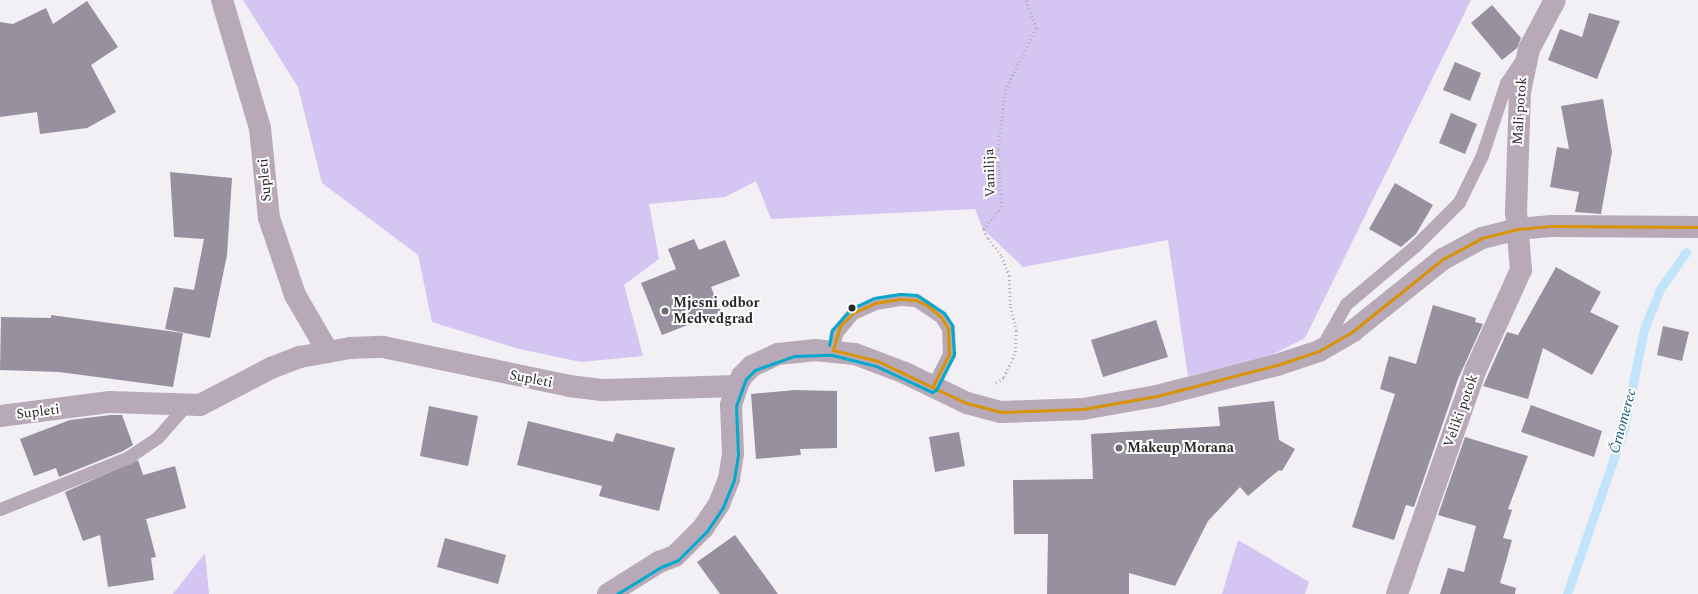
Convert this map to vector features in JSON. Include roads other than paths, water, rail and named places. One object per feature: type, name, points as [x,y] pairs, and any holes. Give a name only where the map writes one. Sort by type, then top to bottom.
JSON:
[{"type":"street","name":"Supleti","points":[[222,0],[260,128],[269,218],[294,295],[328,352]]},
{"type":"street","name":"Mali potok","points":[[1517,229],[1519,99],[1529,49],[1555,0]]},
{"type":"street","points":[[608,594],[660,562],[675,556],[703,528],[719,504],[729,479],[733,453],[731,405],[742,376],[763,360],[793,351],[833,350],[878,361],[967,403],[1001,412],[1083,409],[1157,396],[1277,365],[1319,351],[1353,331],[1408,285],[1455,251],[1482,238],[1517,229],[1550,226],[1698,227]]},
{"type":"street","name":"Veliki potok","points":[[1398,594],[1476,369],[1521,270],[1517,229]]},
{"type":"street","name":"Supleti","points":[[0,416],[110,402],[185,406],[207,403],[271,368],[300,357],[328,352],[383,347],[562,385],[604,390],[737,386]]},
{"type":"lane","points":[[1319,351],[1346,304],[1416,245],[1459,202],[1482,155],[1506,83],[1529,49]]},
{"type":"lane","points":[[833,350],[836,333],[853,313],[875,303],[900,299],[916,300],[941,317],[948,328],[949,354],[932,387]]},
{"type":"lane","points":[[0,509],[127,458],[158,438],[185,406]]},
{"type":"waterway","name":"Črnomerec","points":[[1567,594],[1624,428],[1644,329],[1660,289],[1686,252]]},
{"type":"place","name":"Mjesni odbor Medvedgrad","points":[[665,311]]},
{"type":"place","name":"Makeup Morana","points":[[1119,448]]}]
